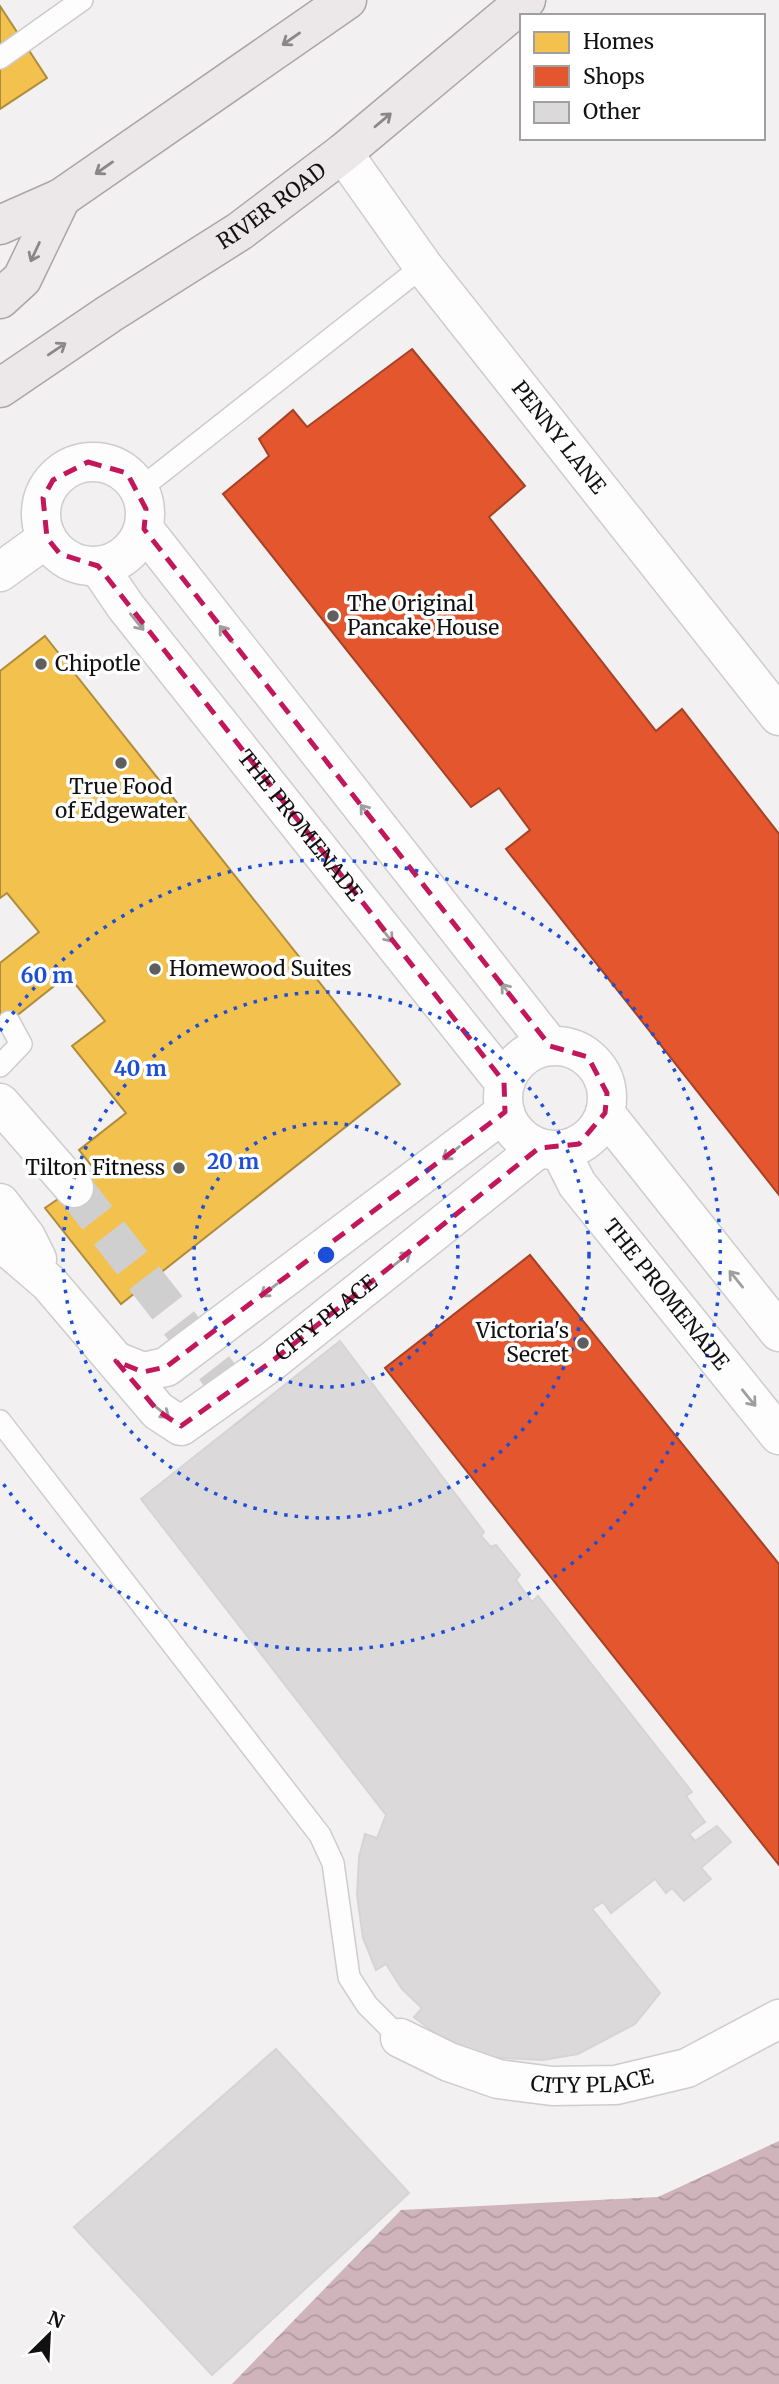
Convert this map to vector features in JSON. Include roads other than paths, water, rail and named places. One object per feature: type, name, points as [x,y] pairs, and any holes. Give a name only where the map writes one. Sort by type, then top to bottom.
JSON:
[{"type":"main road","points":[[0,225],[61,198],[347,0]]},
{"type":"main road","name":"RIVER ROAD","points":[[0,388],[109,314],[240,231],[343,153],[526,0]]},
{"type":"main road","points":[[0,299],[22,279],[61,198]]},
{"type":"street","name":"PENNY LANE","points":[[343,153],[423,266],[779,716]]},
{"type":"street","points":[[88,461],[109,463],[127,473],[140,489],[146,509],[144,529],[134,547],[118,560],[98,566],[78,564],[60,554],[47,538],[41,519],[43,498],[53,480],[69,467],[88,461]]},
{"type":"street","points":[[144,529],[550,1045]]},
{"type":"street","points":[[0,572],[47,538]]},
{"type":"street","name":"THE PROMENADE","points":[[98,566],[126,607],[505,1097]]},
{"type":"street","points":[[550,1045],[570,1047],[589,1057],[601,1073],[607,1093],[605,1114],[596,1132],[579,1144],[550,1149],[521,1138],[508,1122],[505,1097],[514,1064],[530,1051],[550,1045]]},
{"type":"street","points":[[116,1361],[143,1372],[166,1367],[505,1097]]},
{"type":"street","points":[[0,1103],[74,1188]]},
{"type":"street","points":[[605,1114],[779,1332]]},
{"type":"street","name":"THE PROMENADE","points":[[550,1149],[779,1435]]},
{"type":"street","name":"CITY PLACE","points":[[0,1241],[49,1283],[158,1411],[181,1426],[271,1362],[550,1149]]},
{"type":"street","name":"CITY PLACE","points":[[0,1203],[26,1237],[49,1283]]},
{"type":"street","name":"CITY PLACE","points":[[400,2038],[449,2062],[498,2079],[552,2086],[616,2085],[687,2068],[779,2019]]},
{"type":"lane","points":[[0,58],[78,1]]},
{"type":"lane","points":[[140,489],[423,266]]},
{"type":"lane","points":[[0,1066],[21,1044],[9,1022]]},
{"type":"lane","points":[[0,1421],[320,1835],[333,1863],[349,1977],[367,2005],[400,2038]]},
{"type":"water","points":[[779,2141],[779,2384],[232,2384],[401,2210],[658,2197]]},
{"type":"tunnel","points":[[74,1188],[250,1414]]},
{"type":"place","name":"The Original Pancake House","points":[[333,616]]},
{"type":"place","name":"Chipotle","points":[[41,664]]},
{"type":"place","name":"True Food of Edgewater","points":[[121,763]]},
{"type":"place","name":"Homewood Suites","points":[[155,969]]},
{"type":"place","name":"Tilton Fitness","points":[[179,1168]]},
{"type":"place","name":"Victoria's Secret","points":[[583,1343]]}]
